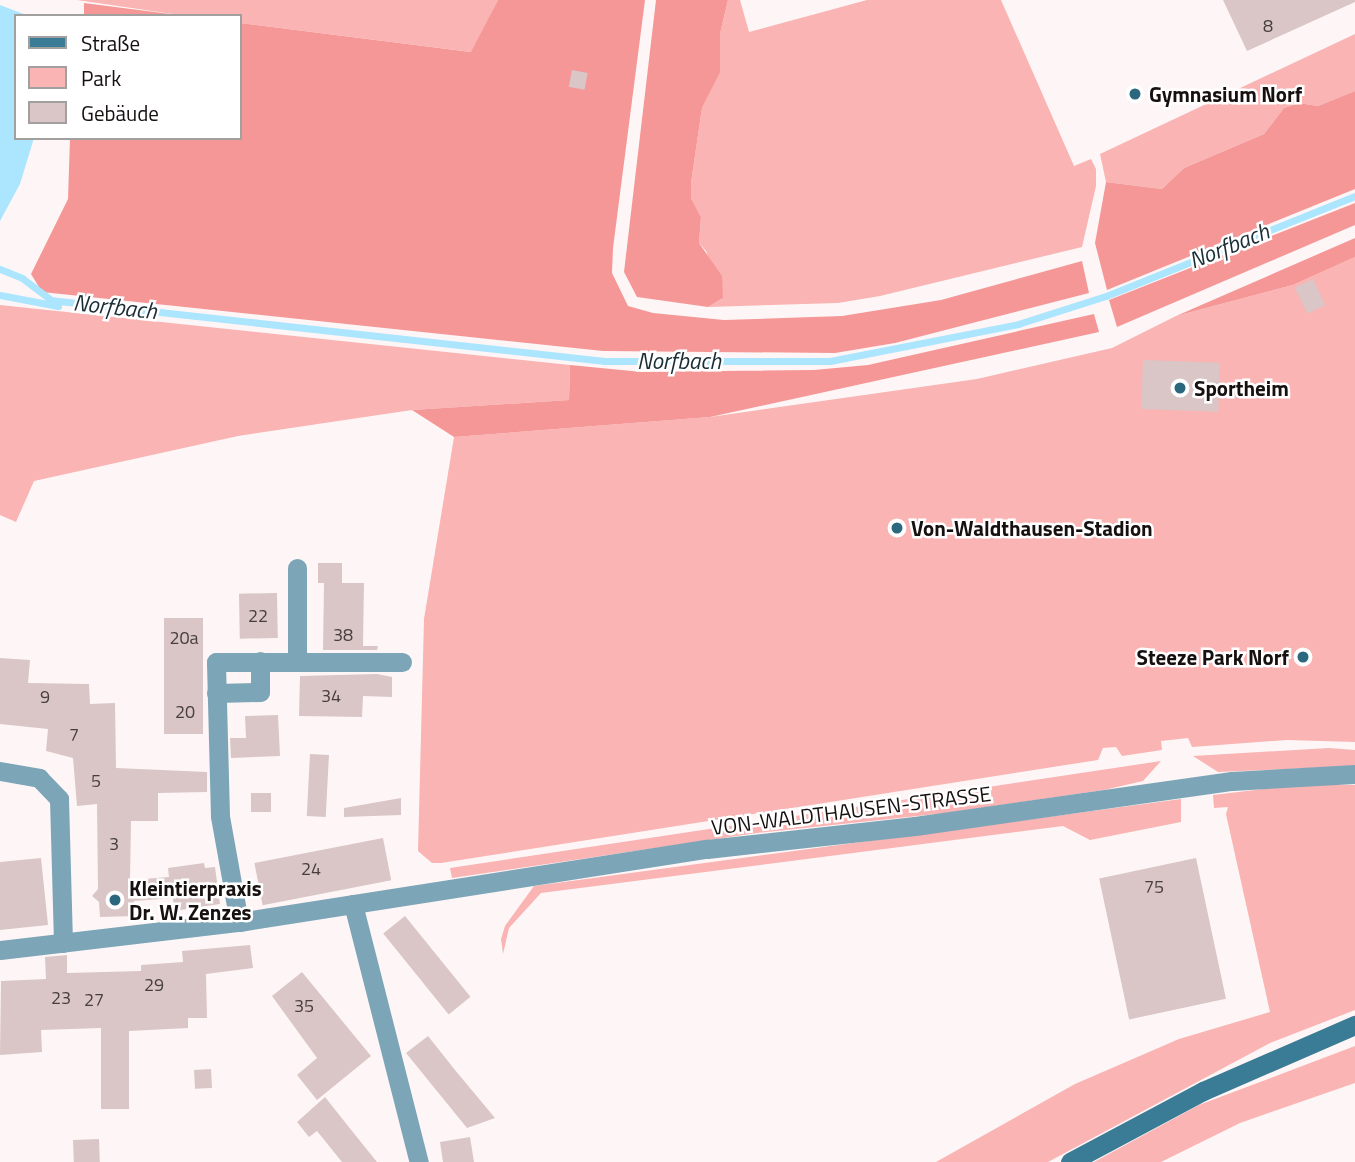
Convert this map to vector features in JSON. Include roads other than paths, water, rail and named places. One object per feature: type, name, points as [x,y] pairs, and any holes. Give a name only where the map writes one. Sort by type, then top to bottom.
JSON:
[{"type":"main road","points":[[1070,1162],[1203,1091],[1355,1025]]},
{"type":"street","points":[[297,568],[297,661]]},
{"type":"street","points":[[216,693],[260,692],[260,661]]},
{"type":"street","points":[[239,922],[220,816],[216,662],[402,662]]},
{"type":"street","points":[[0,771],[39,778],[59,799],[63,943]]},
{"type":"street","name":"VON-WALDTHAUSEN-STRASSE","points":[[0,950],[239,922],[707,849],[915,827],[1232,781],[1355,774]]},
{"type":"street","points":[[353,904],[419,1162]]},
{"type":"water","points":[[0,5],[24,14],[14,14],[14,140],[33,140],[20,184],[0,221]]},
{"type":"waterway","name":"Norfbach","points":[[0,295],[58,306],[50,300],[605,361],[830,361],[1018,324],[1106,296],[1355,196]]},
{"type":"waterway","points":[[0,269],[22,278],[53,301]]},
{"type":"place","name":"Gymnasium Norf","points":[[1135,94]]},
{"type":"place","name":"Sportheim","points":[[1180,388]]},
{"type":"place","name":"Von-Waldthausen-Stadion","points":[[897,528]]},
{"type":"place","name":"Steeze Park Norf","points":[[1303,657]]},
{"type":"place","name":"Kleintierpraxis Dr. W. Zenzes","points":[[115,900]]}]
